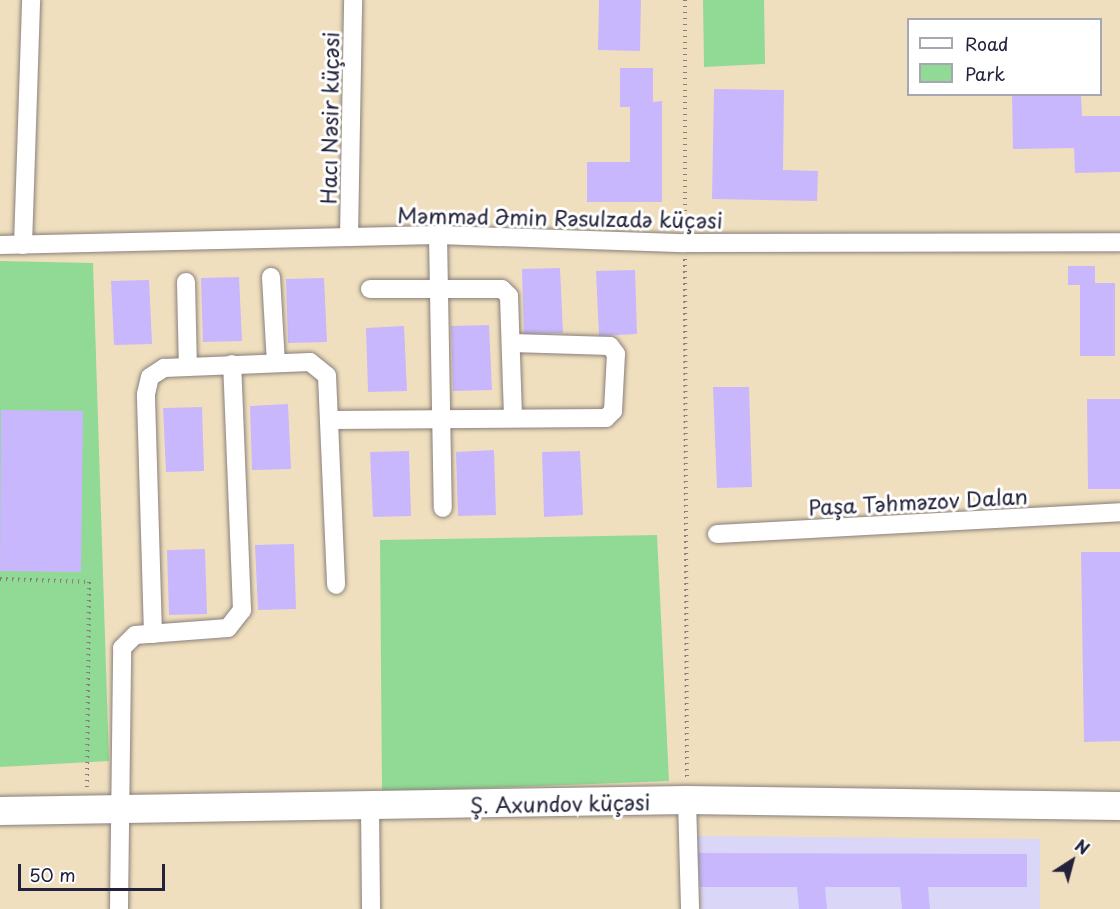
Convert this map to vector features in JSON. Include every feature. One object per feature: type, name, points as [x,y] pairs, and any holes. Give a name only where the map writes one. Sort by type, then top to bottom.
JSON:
[{"type":"main road","name":"Ş. Axundov küçəsi","points":[[0,811],[370,808],[687,800],[1120,806]]},
{"type":"street","points":[[23,245],[31,0]]},
{"type":"street","name":"Hacı Nəsir küçəsi","points":[[349,237],[353,0]]},
{"type":"street","points":[[438,235],[443,508]]},
{"type":"street","name":"Məmməd Əmin Rəsulzadə küçəsi","points":[[0,245],[438,235],[685,243],[1120,242]]},
{"type":"street","points":[[271,277],[276,363]]},
{"type":"street","points":[[186,282],[188,367]]},
{"type":"street","points":[[370,289],[502,289],[509,296],[513,418]]},
{"type":"street","points":[[332,420],[441,417],[606,417],[616,404],[616,354],[602,343],[512,343]]},
{"type":"street","points":[[153,634],[146,394],[150,377],[164,368],[276,363],[319,366],[327,376],[332,420],[336,585]]},
{"type":"street","points":[[119,909],[117,810],[122,648],[135,635],[228,628],[242,610],[232,364]]},
{"type":"street","name":"Paşa Təhməzov Dalan","points":[[717,534],[1120,513]]},
{"type":"street","points":[[687,800],[690,909]]},
{"type":"street","points":[[370,808],[371,909]]},
{"type":"path","points":[[685,0],[687,800]]},
{"type":"path","points":[[0,579],[89,582],[87,811]]},
{"type":"shaded area","points":[[697,836],[1040,839],[1040,909],[701,909]]},
{"type":"green space","points":[[703,0],[764,0],[765,64],[704,67]]},
{"type":"green space","points":[[0,261],[93,263],[109,761],[0,767]]},
{"type":"green space","points":[[657,535],[669,781],[382,792],[380,540]]},
{"type":"building","points":[[599,0],[641,0],[640,51],[598,50]]},
{"type":"building","points":[[620,68],[653,68],[653,102],[662,101],[662,202],[587,202],[587,162],[630,162],[630,107],[620,107]]},
{"type":"building","points":[[714,89],[784,90],[783,170],[818,171],[817,201],[712,199]]},
{"type":"building","points":[[1012,96],[1081,96],[1082,116],[1120,116],[1120,172],[1075,173],[1074,148],[1013,149]]},
{"type":"building","points":[[1068,266],[1095,266],[1095,283],[1115,283],[1115,356],[1080,356],[1080,285],[1068,285]]},
{"type":"building","points":[[560,268],[563,333],[524,334],[522,269]]},
{"type":"building","points":[[635,270],[637,334],[599,336],[596,271]]},
{"type":"building","points":[[239,277],[242,341],[203,342],[201,278]]},
{"type":"building","points":[[324,278],[327,342],[288,343],[286,279]]},
{"type":"building","points":[[149,280],[152,344],[114,345],[111,281]]},
{"type":"building","points":[[489,325],[492,390],[453,391],[451,326]]},
{"type":"building","points":[[404,326],[407,391],[368,392],[366,328]]},
{"type":"building","points":[[713,387],[749,387],[752,487],[717,488]]},
{"type":"building","points":[[1087,399],[1120,399],[1120,489],[1088,489]]},
{"type":"building","points":[[288,404],[291,469],[252,470],[250,406]]},
{"type":"building","points":[[202,407],[204,471],[166,472],[163,408]]},
{"type":"building","points":[[1,410],[83,411],[81,572],[0,571]]},
{"type":"building","points":[[494,450],[496,515],[458,516],[456,452]]},
{"type":"building","points":[[409,451],[411,516],[373,517],[370,452]]},
{"type":"building","points":[[580,451],[583,515],[544,517],[542,452]]},
{"type":"building","points":[[294,544],[296,609],[258,610],[255,545]]},
{"type":"building","points":[[205,549],[207,614],[169,615],[167,550]]},
{"type":"building","points":[[1081,552],[1120,552],[1120,741],[1084,742]]},
{"type":"building","points":[[698,853],[1027,854],[1027,887],[928,887],[930,909],[902,909],[900,887],[825,887],[827,909],[799,909],[797,887],[700,887]]}]
